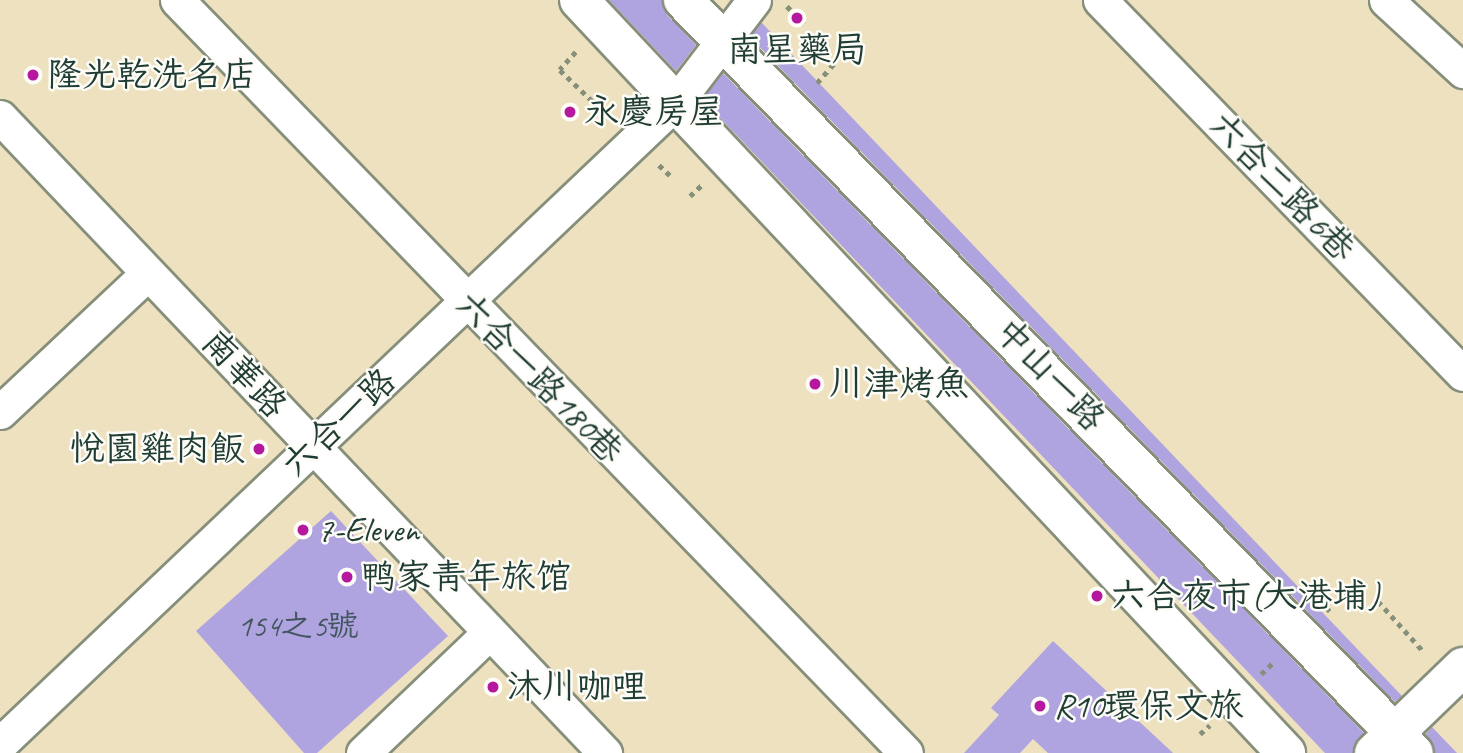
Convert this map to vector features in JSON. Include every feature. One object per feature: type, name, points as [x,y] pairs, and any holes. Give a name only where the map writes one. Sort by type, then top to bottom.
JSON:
[{"type":"main road","points":[[579,0],[677,101],[1286,753]]},
{"type":"main road","name":"中山一路","points":[[683,0],[724,44],[794,110],[1394,746]]},
{"type":"main road","points":[[1394,746],[1456,674]]},
{"type":"street","name":"六合一路180巷","points":[[177,0],[466,303],[906,753]]},
{"type":"street","name":"六合一路","points":[[0,744],[677,101],[724,44],[754,0]]},
{"type":"street","name":"六合二路6巷","points":[[1100,0],[1463,374]]},
{"type":"street","points":[[1386,0],[1463,71]]},
{"type":"street","name":"南華路","points":[[0,117],[605,753]]},
{"type":"street","points":[[0,412],[148,273]]},
{"type":"street","points":[[363,753],[490,632]]},
{"type":"path","points":[[781,0],[807,27]]},
{"type":"path","points":[[1378,601],[1456,674]]},
{"type":"building","points":[[609,0],[662,0],[667,15],[696,45],[676,71]]},
{"type":"building","points":[[761,22],[1402,696],[1395,702],[750,37]]},
{"type":"building","points":[[723,73],[1364,733],[1353,753],[1325,753],[702,99]]},
{"type":"building","points":[[331,511],[448,636],[317,753],[304,753],[196,631]]},
{"type":"building","points":[[1053,641],[1173,753],[1048,753],[1033,739],[1020,753],[964,753],[999,715],[991,708]]},
{"type":"building","points":[[1432,727],[1457,753],[1435,753],[1426,734]]},
{"type":"place","name":"南星藥局","points":[[797,18]]},
{"type":"place","name":"隆光乾洗名店","points":[[33,75]]},
{"type":"place","name":"永慶房屋","points":[[570,112]]},
{"type":"place","name":"川津烤魚","points":[[815,384]]},
{"type":"place","name":"悦園雞肉飯","points":[[259,449]]},
{"type":"place","name":"7-Eleven","points":[[303,530]]},
{"type":"place","name":"鸭家青年旅馆","points":[[347,577]]},
{"type":"place","name":"六合夜市(大港埔)","points":[[1097,596]]},
{"type":"place","name":"沐川咖哩","points":[[493,687]]},
{"type":"place","name":"R10環保文旅","points":[[1040,706]]}]
